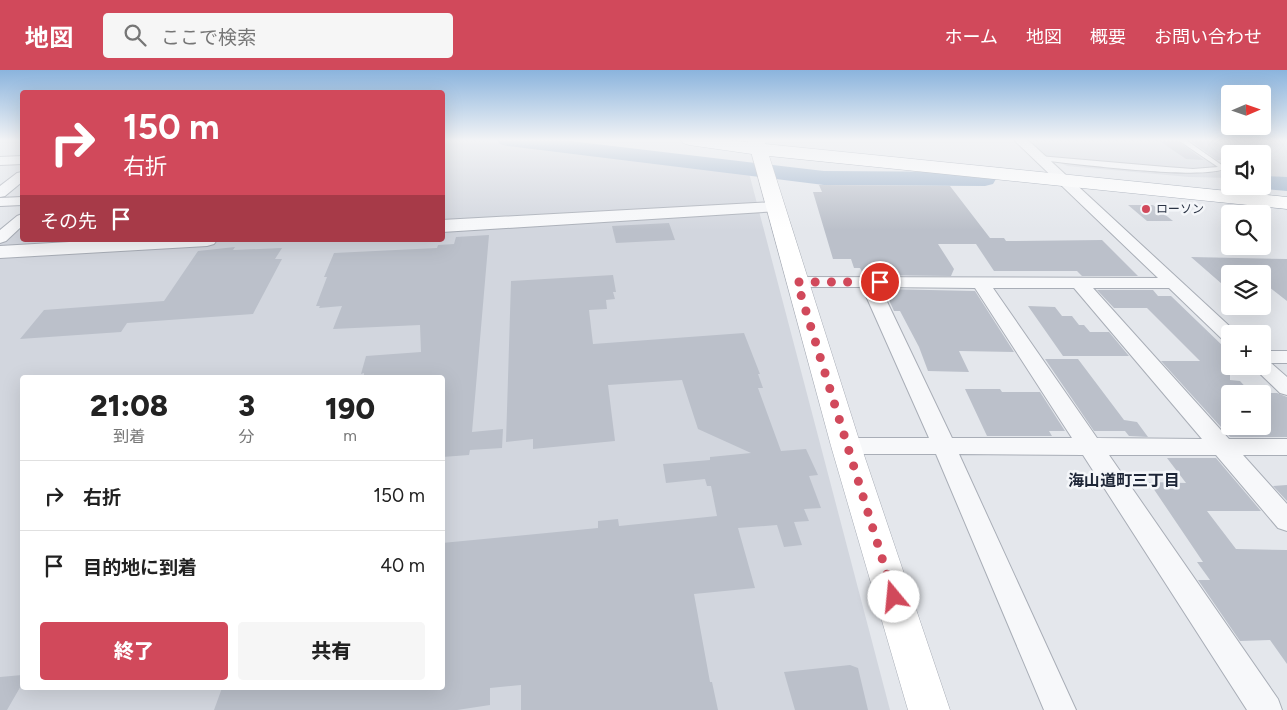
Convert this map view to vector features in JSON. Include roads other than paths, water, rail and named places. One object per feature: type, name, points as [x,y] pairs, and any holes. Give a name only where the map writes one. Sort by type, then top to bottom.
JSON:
[{"type":"main road","points":[[762,170],[846,446],[929,710]]},
{"type":"main road","points":[[978,170],[1287,194]]},
{"type":"main road","points":[[1059,176],[1287,202]]},
{"type":"street","points":[[1052,170],[1221,328]]},
{"type":"street","points":[[0,193],[20,178]]},
{"type":"street","points":[[0,202],[20,201]]},
{"type":"street","points":[[445,226],[774,206]]},
{"type":"street","points":[[0,238],[20,221]]},
{"type":"street","points":[[0,252],[173,242]]},
{"type":"street","points":[[797,282],[1172,283]]},
{"type":"street","points":[[980,282],[1266,710]]},
{"type":"street","points":[[1078,282],[1287,521]]},
{"type":"street","points":[[869,283],[944,446],[1060,710]]},
{"type":"street","points":[[1271,357],[1287,357]]},
{"type":"street","points":[[1271,374],[1287,388]]},
{"type":"street","points":[[846,446],[1287,447]]},
{"type":"lane","points":[[1179,170],[1220,170]]},
{"type":"waterway","points":[[756,170],[824,178],[985,179]]},
{"type":"waterway","points":[[1271,183],[1287,184]]},
{"type":"place","name":"ローソン","points":[[1146,209]]},
{"type":"district","name":"海山道町三丁目","points":[[1124,480]]}]
